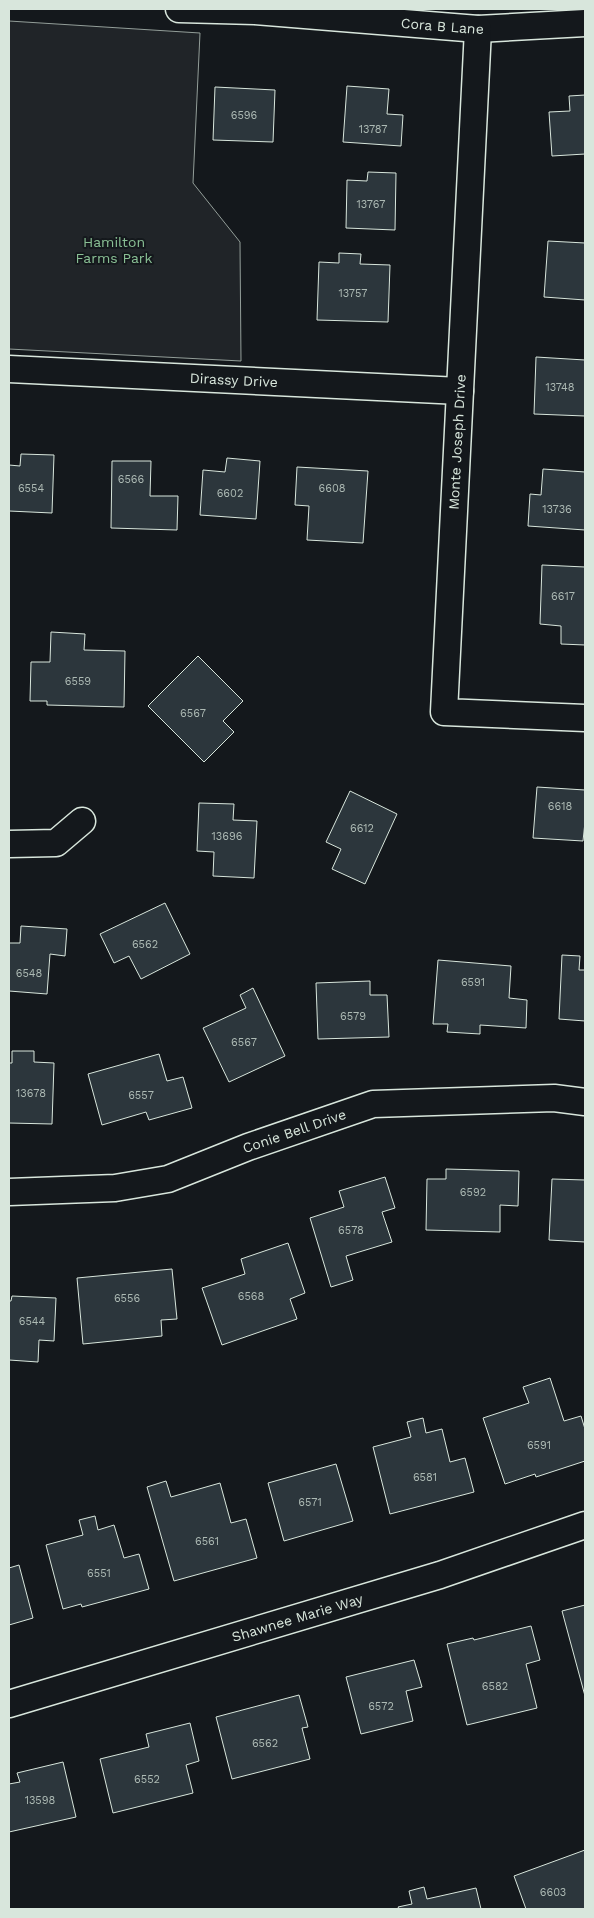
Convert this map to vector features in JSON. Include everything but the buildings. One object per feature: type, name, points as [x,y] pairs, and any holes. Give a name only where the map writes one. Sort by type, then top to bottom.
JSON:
[{"type":"street","name":"Cora B Lane","points":[[179,9],[255,10],[478,29],[585,23]]},
{"type":"street","name":"Monte Joseph Drive","points":[[478,29],[444,712],[585,718]]},
{"type":"street","name":"Dirassy Drive","points":[[9,369],[460,391]]},
{"type":"street","points":[[9,844],[56,843],[82,821]]},
{"type":"street","name":"Conie Bell Drive","points":[[9,1192],[115,1188],[168,1179],[248,1147],[373,1104],[554,1098],[585,1102]]},
{"type":"street","name":"Shawnee Marie Way","points":[[9,1704],[440,1575],[585,1526]]},
{"type":"green space","name":"Hamilton Farms Park","points":[[9,21],[200,33],[193,183],[240,242],[241,361],[9,349]]}]
